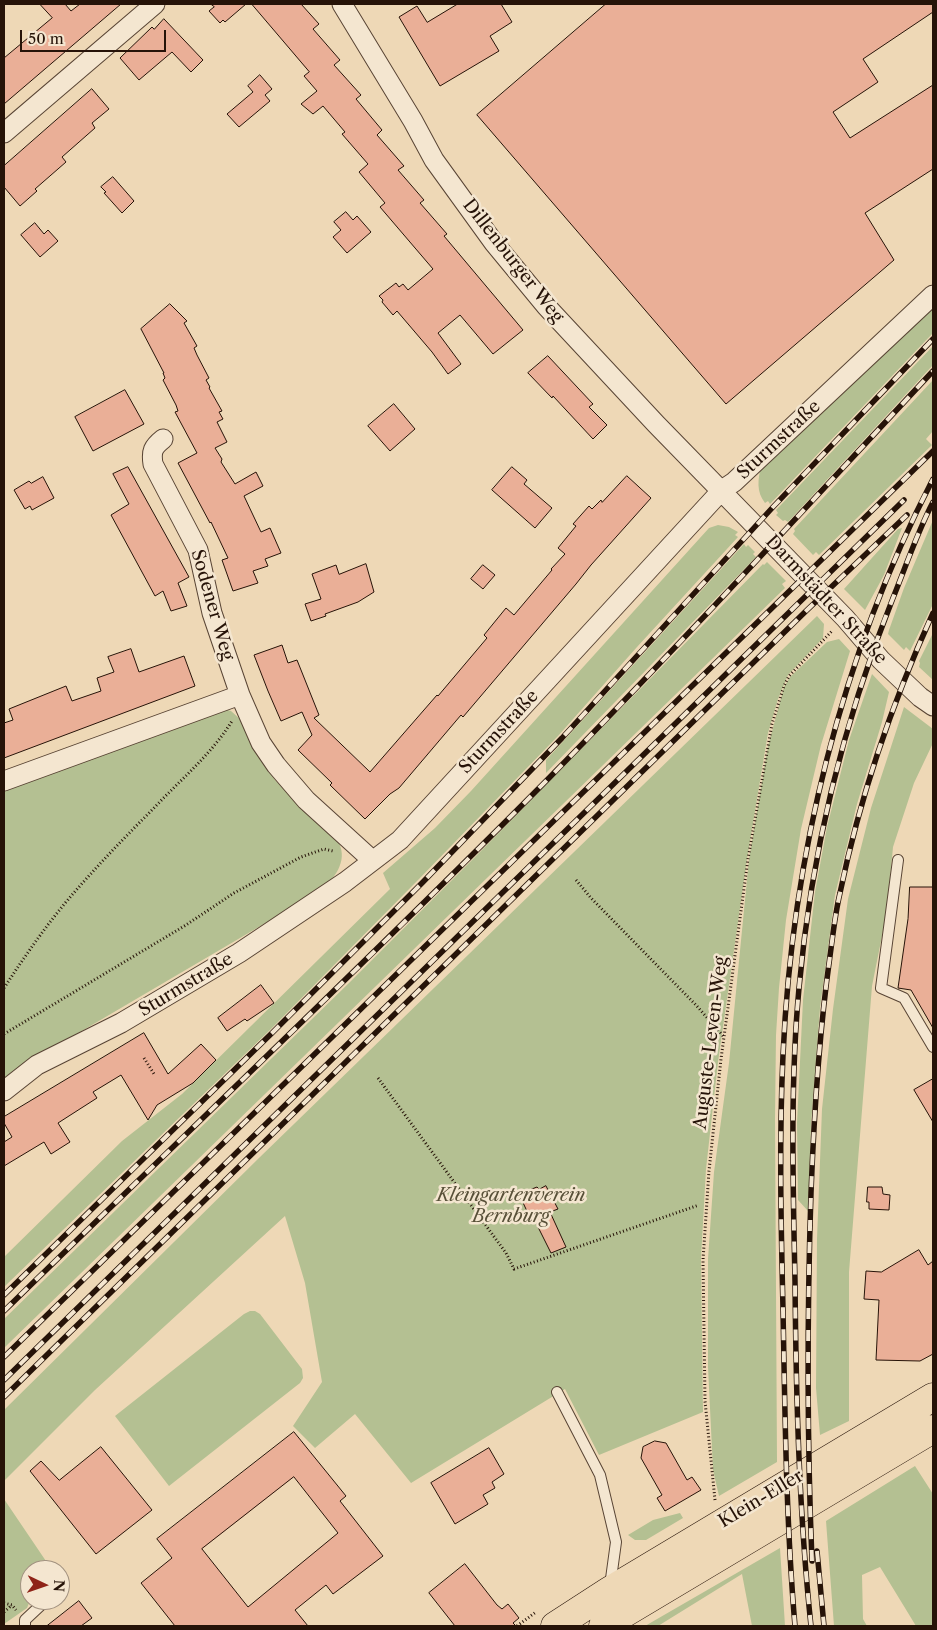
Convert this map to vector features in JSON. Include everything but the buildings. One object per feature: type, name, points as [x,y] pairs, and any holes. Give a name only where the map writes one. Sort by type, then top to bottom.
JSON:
[{"type":"main road","name":"Klein-Eller","points":[[546,1619],[599,1596],[933,1397]]},
{"type":"main road","name":"Klein-Eller","points":[[603,1626],[933,1429]]},
{"type":"street","points":[[4,133],[155,4]]},
{"type":"street","name":"Dillenburger Weg","points":[[342,4],[413,121],[434,160],[494,243],[546,306],[596,361],[722,490]]},
{"type":"street","name":"Sturmstraße","points":[[4,1091],[37,1066],[121,1023],[238,953],[345,882],[406,833],[722,490],[734,482],[933,296]]},
{"type":"street","name":"Sodener Weg","points":[[163,439],[154,446],[152,453],[153,464],[198,550],[212,613],[241,699],[261,743],[276,765],[306,800],[372,860]]},
{"type":"street","name":"Darmstädter Straße","points":[[722,490],[845,618],[881,660],[920,697],[933,706]]},
{"type":"street","points":[[4,782],[241,699]]},
{"type":"street","points":[[599,1596],[603,1626]]},
{"type":"lane","points":[[898,860],[881,988],[904,998],[933,1047]]},
{"type":"lane","points":[[558,1392],[600,1475],[616,1542],[612,1577],[599,1596]]},
{"type":"lane","points":[[25,1626],[25,1620],[36,1610]]},
{"type":"path","name":"Auguste-Leven-Weg","points":[[714,1498],[704,1401],[703,1260],[709,1171],[724,1038],[748,859],[767,746],[777,705],[784,686],[789,676],[845,618]]},
{"type":"path","points":[[4,988],[71,896],[221,739],[241,699]]},
{"type":"path","points":[[4,1034],[178,930],[234,894],[301,858],[324,849],[334,851]]},
{"type":"path","points":[[576,880],[591,898],[696,1005],[724,1038]]},
{"type":"path","points":[[144,1058],[154,1074]]},
{"type":"path","points":[[378,1078],[506,1253],[514,1269],[699,1205]]},
{"type":"path","points":[[4,1612],[12,1605]]},
{"type":"path","points":[[517,1626],[546,1619]]},
{"type":"green space","points":[[933,305],[933,333],[770,504],[768,501],[765,503],[758,485],[761,466]]},
{"type":"green space","points":[[933,346],[933,365],[788,522],[783,521],[776,515],[778,513],[776,510]]},
{"type":"green space","points":[[933,380],[933,431],[926,439],[932,445],[819,555],[816,552],[813,555],[793,534],[794,529]]},
{"type":"green space","points":[[933,520],[933,604],[910,651],[906,647],[904,650],[888,634],[904,588]]},
{"type":"green space","points":[[718,525],[729,527],[738,532],[735,535],[738,537],[558,736],[270,1030],[4,1287],[4,1257],[122,1141],[182,1094],[390,889],[383,873],[435,828],[471,791],[709,528]]},
{"type":"green space","points":[[902,528],[884,575],[865,610],[844,589],[898,529]]},
{"type":"green space","points":[[744,544],[746,547],[748,545],[755,552],[753,554],[756,557],[546,773],[546,760]]},
{"type":"green space","points":[[767,562],[786,581],[782,584],[785,588],[4,1348],[4,1319],[349,983]]},
{"type":"green space","name":"Kleingartenverein Bernburg","points":[[817,616],[824,624],[823,638],[788,675],[778,699],[768,733],[747,859],[718,1062],[706,1169],[701,1259],[703,1412],[599,1455],[565,1389],[411,1483],[355,1414],[315,1448],[293,1426],[322,1382],[305,1283],[285,1216],[95,1390],[4,1481],[4,1410],[260,1157]]},
{"type":"green space","points":[[933,633],[933,680],[919,667],[919,661]]},
{"type":"green space","points":[[839,639],[850,651],[821,745],[801,829],[786,920],[779,988],[776,1035],[775,1119],[777,1462],[719,1496],[713,1470],[708,1367],[708,1259],[714,1172],[729,1063],[749,859],[768,746],[784,687],[790,677],[827,642]]},
{"type":"green space","points":[[872,674],[889,692],[882,722],[857,804],[835,895],[820,1008],[811,1125],[808,1211],[798,1200],[797,1123],[803,1000],[815,892],[827,827],[849,740]]},
{"type":"green space","points":[[904,707],[933,729],[933,743],[914,783],[893,847],[887,911],[872,986],[849,1272],[849,1421],[820,1435],[816,1388],[817,1239],[822,1109],[833,1009],[848,899],[871,808]]},
{"type":"green space","points":[[224,709],[231,711],[241,720],[255,748],[275,780],[339,843],[342,857],[335,876],[320,891],[29,1062],[4,1081],[4,789]]},
{"type":"green space","points":[[250,1311],[260,1314],[302,1369],[303,1378],[300,1383],[169,1486],[115,1416]]},
{"type":"green space","points":[[915,1466],[933,1494],[933,1626],[916,1626],[880,1567],[862,1575],[863,1619],[867,1626],[834,1626],[826,1521]]},
{"type":"green space","points":[[4,1499],[45,1560],[20,1560],[20,1610],[24,1610],[4,1624]]},
{"type":"green space","points":[[680,1513],[683,1518],[646,1540],[635,1540],[628,1535],[653,1520]]},
{"type":"green space","points":[[780,1548],[785,1626],[752,1626],[742,1574],[658,1626],[645,1626]]},
{"type":"railway","points":[[4,1295],[272,1033],[423,882],[562,738],[773,507],[933,339]]},
{"type":"railway","points":[[4,1311],[483,845],[695,626],[933,371]]},
{"type":"railway","points":[[4,1357],[933,451]]},
{"type":"railway","points":[[795,1626],[786,1468],[781,1214],[782,1087],[788,980],[797,906],[810,832],[827,759],[847,687],[872,616],[901,547],[933,479]]},
{"type":"railway","points":[[4,1380],[904,500]]},
{"type":"railway","points":[[811,1626],[799,1454],[793,1171],[794,1061],[804,938],[821,839],[844,741],[875,645],[933,502]]},
{"type":"railway","points":[[4,1397],[806,611],[907,515]]},
{"type":"railway","points":[[812,1561],[808,1423],[810,1239],[815,1103],[826,985],[837,909],[848,857],[867,786],[904,681],[933,613]]},
{"type":"railway","points":[[817,1551],[824,1626]]}]
